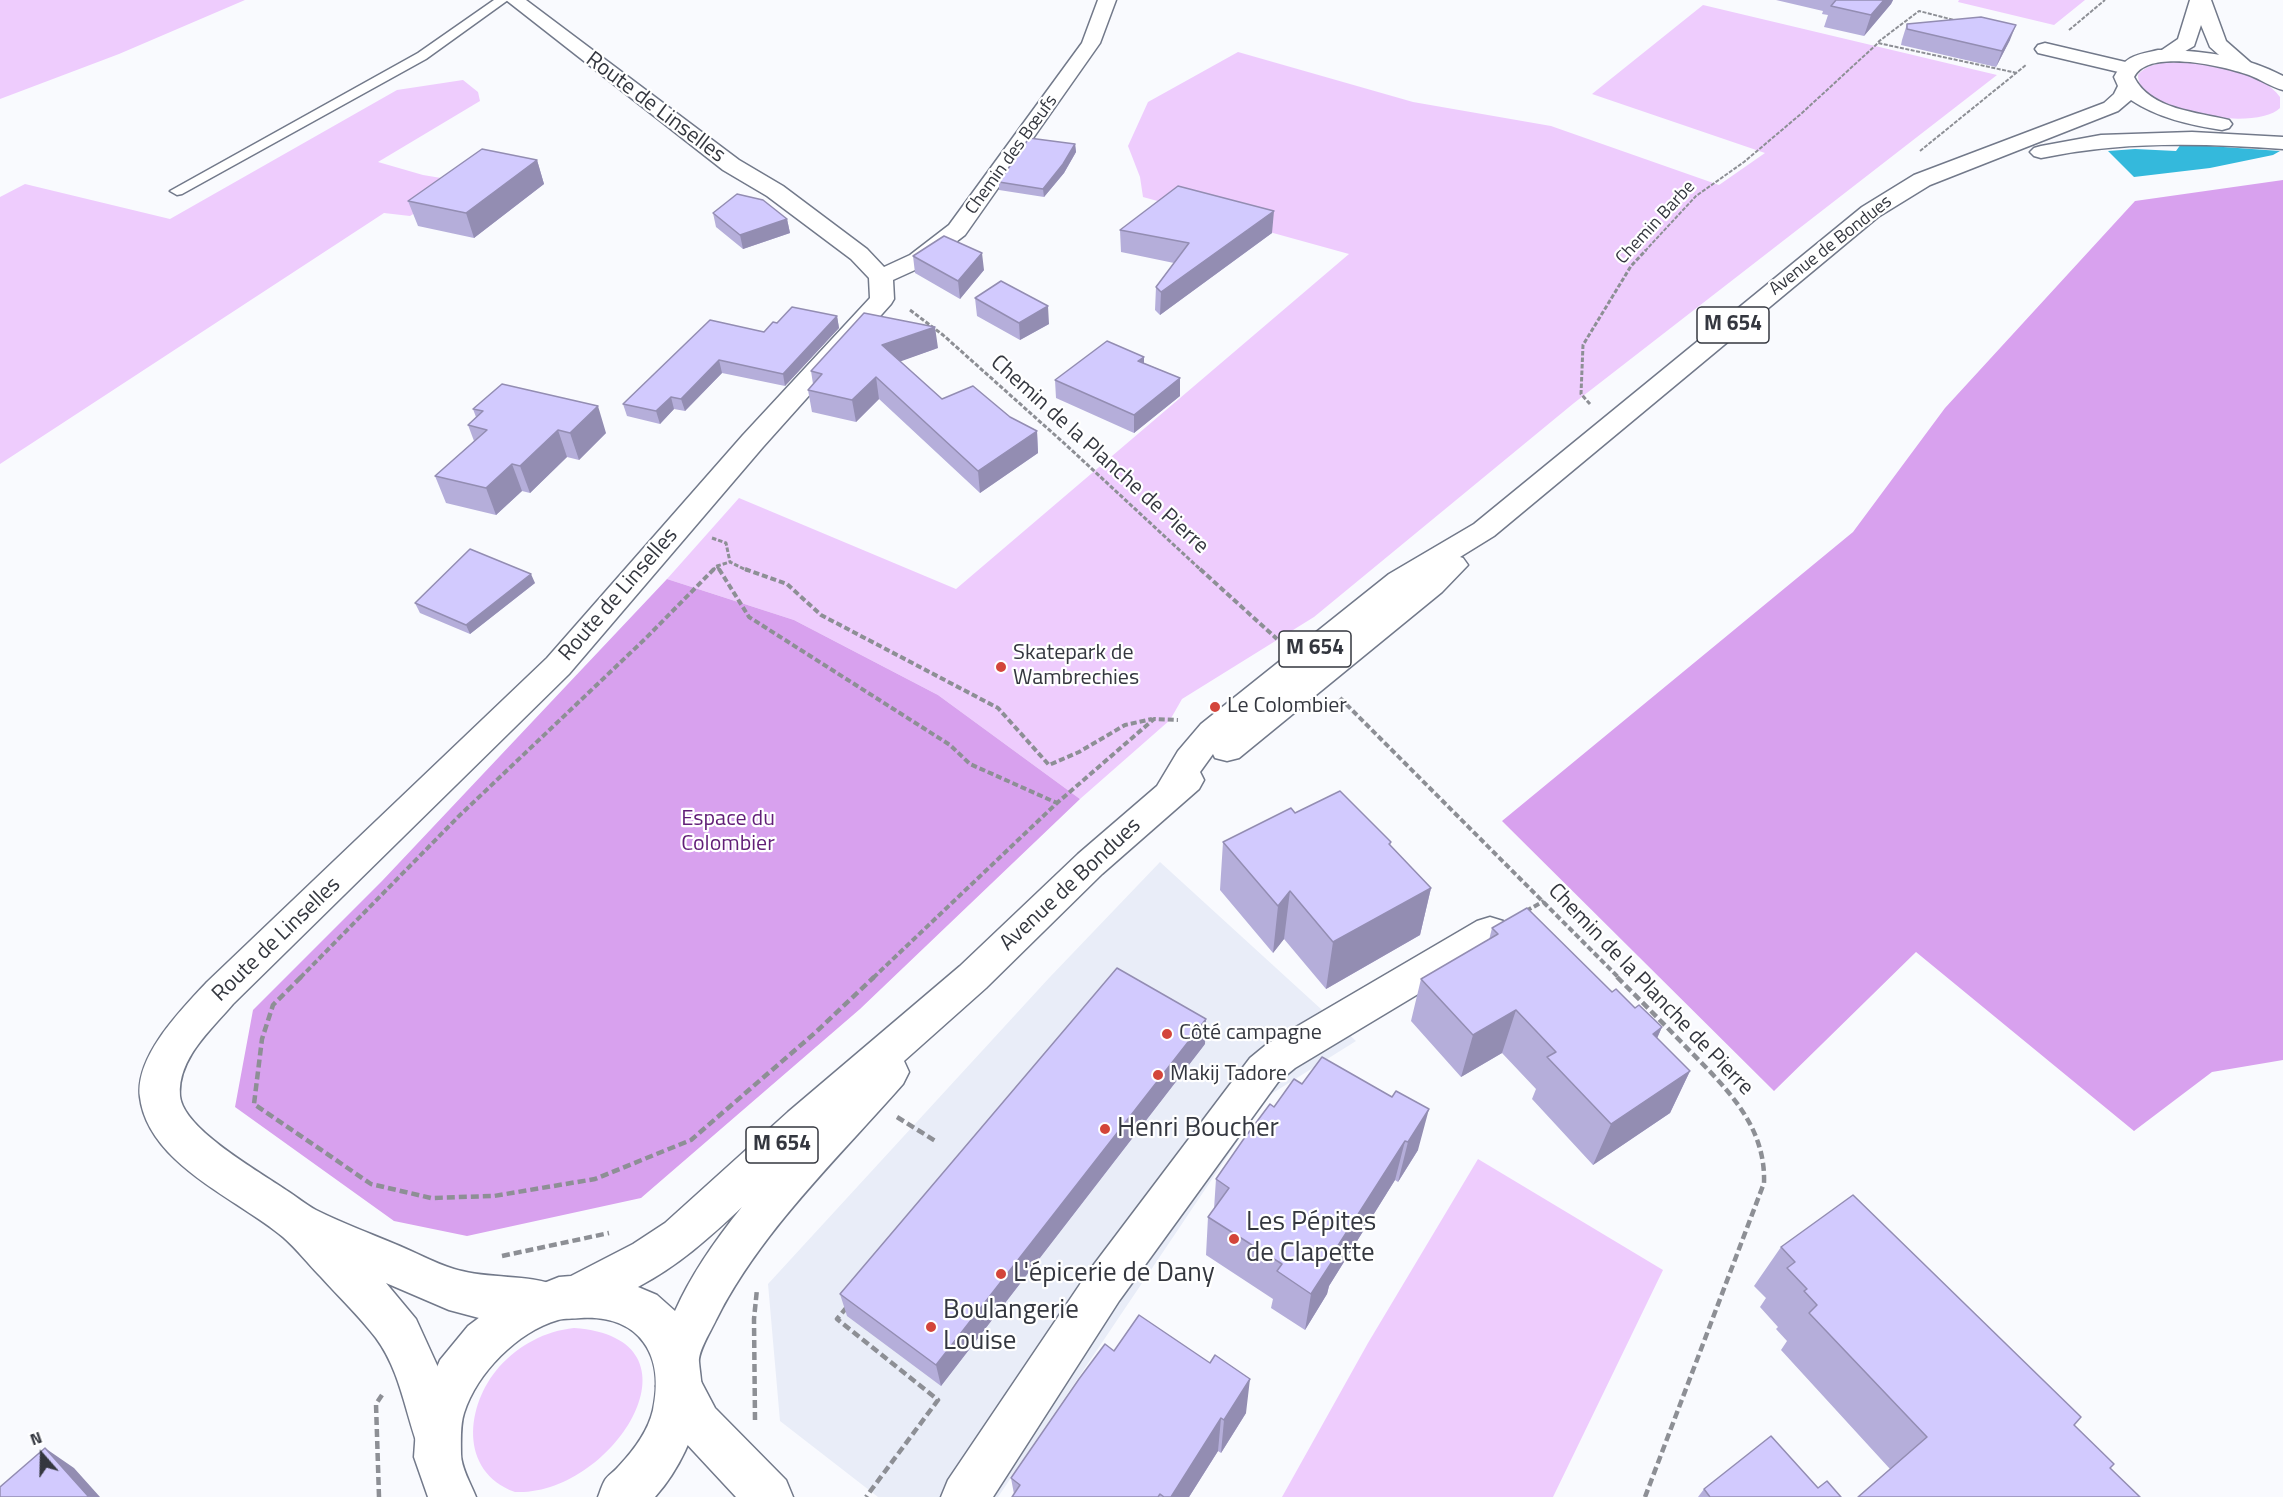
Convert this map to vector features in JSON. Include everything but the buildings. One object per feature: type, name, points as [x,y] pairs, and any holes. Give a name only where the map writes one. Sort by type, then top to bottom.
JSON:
[{"type":"main road","name":"Route de Linselles","points":[[437,1435],[419,1371],[393,1324],[372,1299],[298,1223],[192,1148],[177,1133],[164,1116],[159,1096],[163,1073],[172,1052],[220,993],[550,674],[676,530],[881,288],[869,262],[850,247],[775,191],[731,165],[515,0]]},
{"type":"main road","name":"Chemin des Bœufs","points":[[881,288],[957,230],[1091,43],[1107,0]]},
{"type":"main road","points":[[2163,56],[2187,42],[2200,0]]},
{"type":"main road","points":[[2200,0],[2217,43],[2243,66]]},
{"type":"main road","points":[[2045,49],[2128,77],[2141,97],[2156,105],[2201,120],[2279,133]]},
{"type":"main road","points":[[2128,77],[2144,59],[2163,56],[2202,57],[2243,66],[2283,84]]},
{"type":"main road","name":"Avenue de Bondues","points":[[1170,794],[1190,760],[1213,732],[1399,581],[1484,530],[1854,224],[1883,203],[1922,180],[2111,107],[2123,97],[2128,77]]},
{"type":"main road","name":"Avenue de Bondues","points":[[2000,149],[2097,127],[2145,119],[2201,120]]},
{"type":"main road","points":[[1883,203],[1993,165],[2092,142],[2279,133]]},
{"type":"main road","name":"Avenue de Bondues","points":[[437,1435],[448,1392],[472,1353],[506,1322],[521,1312],[562,1299],[648,1259],[680,1237],[802,1125],[973,977],[1065,888],[1170,794],[1431,585],[1462,556],[1484,530]]},
{"type":"main road","points":[[965,1497],[1104,1286],[1264,1070],[1281,1056],[1490,932]]},
{"type":"main road","name":"Avenue de Bondues","points":[[678,1373],[704,1299],[738,1247],[764,1213],[973,977]]},
{"type":"main road","name":"Route de Linselles","points":[[298,1223],[449,1289],[479,1297],[562,1299],[609,1296],[641,1310],[662,1328],[699,1424],[769,1497]]},
{"type":"main road","points":[[622,1497],[662,1449],[675,1417],[678,1373]]},
{"type":"main road","points":[[437,1435],[437,1453],[447,1494]]},
{"type":"lane","points":[[177,191],[422,56],[502,0]]},
{"type":"path","name":"Chemin Barbe","points":[[1596,411],[1581,394],[1583,345],[1631,266],[1696,196],[1752,155],[1878,43],[1919,11],[1963,22]]},
{"type":"path","points":[[1878,43],[2017,73]]},
{"type":"path","name":"Chemin de la Planche de Pierre","points":[[881,288],[940,332],[1279,641]]},
{"type":"path","points":[[676,530],[705,535],[726,543],[730,562]]},
{"type":"path","points":[[1154,719],[1057,803],[816,1032],[691,1140],[595,1179],[494,1196],[431,1198],[372,1184],[254,1104],[262,1039],[273,1005],[458,817],[646,638],[717,566],[730,562],[757,575],[787,584],[821,615],[998,708],[1049,765],[1079,752],[1125,725],[1154,719],[1186,721]]},
{"type":"path","points":[[717,566],[749,617],[950,745],[970,764],[1057,803]]},
{"type":"path","name":"Chemin de la Planche de Pierre","points":[[1295,695],[1309,705],[1331,689],[1725,1087],[1744,1112],[1757,1139],[1765,1171],[1764,1183],[1645,1497]]},
{"type":"path","points":[[889,1111],[937,1142]]},
{"type":"path","points":[[498,1259],[505,1254],[618,1231]]},
{"type":"path","points":[[753,1428],[755,1417],[753,1319],[757,1291]]},
{"type":"path","points":[[851,1302],[837,1319],[938,1400],[866,1497]]},
{"type":"path","points":[[379,1497],[376,1404],[389,1385]]},
{"type":"shaded area","points":[[0,0],[245,0],[119,54],[0,99]]},
{"type":"shaded area","points":[[1959,0],[2085,0],[2054,25],[1958,2]]},
{"type":"shaded area","points":[[1703,5],[1997,75],[1574,403],[1314,617],[1182,699],[1170,720],[1080,799],[938,695],[794,620],[667,579],[739,498],[956,589],[1349,254],[1143,197],[1140,177],[1128,146],[1148,102],[1238,52],[1413,102],[1551,126],[1719,185],[1765,153],[1592,94]]},
{"type":"shaded area","points":[[2188,62],[2238,71],[2262,81],[2280,97],[2280,108],[2267,115],[2248,118],[2200,115],[2157,100],[2143,88],[2138,75],[2148,67],[2161,63]]},
{"type":"shaded area","points":[[463,80],[478,92],[480,101],[378,162],[423,175],[465,182],[410,216],[384,213],[0,464],[0,197],[25,184],[170,219],[397,90]]},
{"type":"shaded area","points":[[1160,862],[1356,1041],[1268,1096],[998,1497],[878,1497],[780,1421],[768,1284],[1049,978]]},
{"type":"shaded area","points":[[1478,1159],[1663,1270],[1553,1497],[1282,1497],[1368,1343]]},
{"type":"shaded area","points":[[574,1328],[616,1338],[637,1359],[642,1386],[633,1416],[613,1445],[585,1470],[551,1487],[515,1492],[497,1482],[484,1469],[476,1453],[473,1436],[480,1400],[488,1382],[499,1367],[515,1352],[533,1340],[553,1332]]},
{"type":"green space","points":[[2283,180],[2283,1060],[2212,1072],[2134,1131],[1916,952],[1774,1091],[1502,821],[1853,532],[1945,408],[2135,201]]},
{"type":"green space","name":"Espace du Colombier","points":[[667,579],[794,620],[938,695],[1080,799],[860,1009],[641,1198],[467,1236],[394,1221],[235,1107],[253,1010],[382,881]]},
{"type":"water","points":[[2181,144],[2280,151],[2273,155],[2210,168],[2134,177],[2108,151],[2135,149],[2176,151]]},
{"type":"place","name":"Skatepark de Wambrechies","points":[[1001,667]]},
{"type":"place","name":"Le Colombier","points":[[1215,707]]},
{"type":"place","name":"Côté campagne","points":[[1167,1034]]},
{"type":"place","name":"Makij Tadore","points":[[1158,1075]]},
{"type":"place","name":"Henri Boucher","points":[[1105,1129]]},
{"type":"place","name":"Les Pépites de Clapette","points":[[1234,1239]]},
{"type":"place","name":"L'épicerie de Dany","points":[[1001,1274]]},
{"type":"place","name":"Boulangerie Louise","points":[[931,1327]]}]
